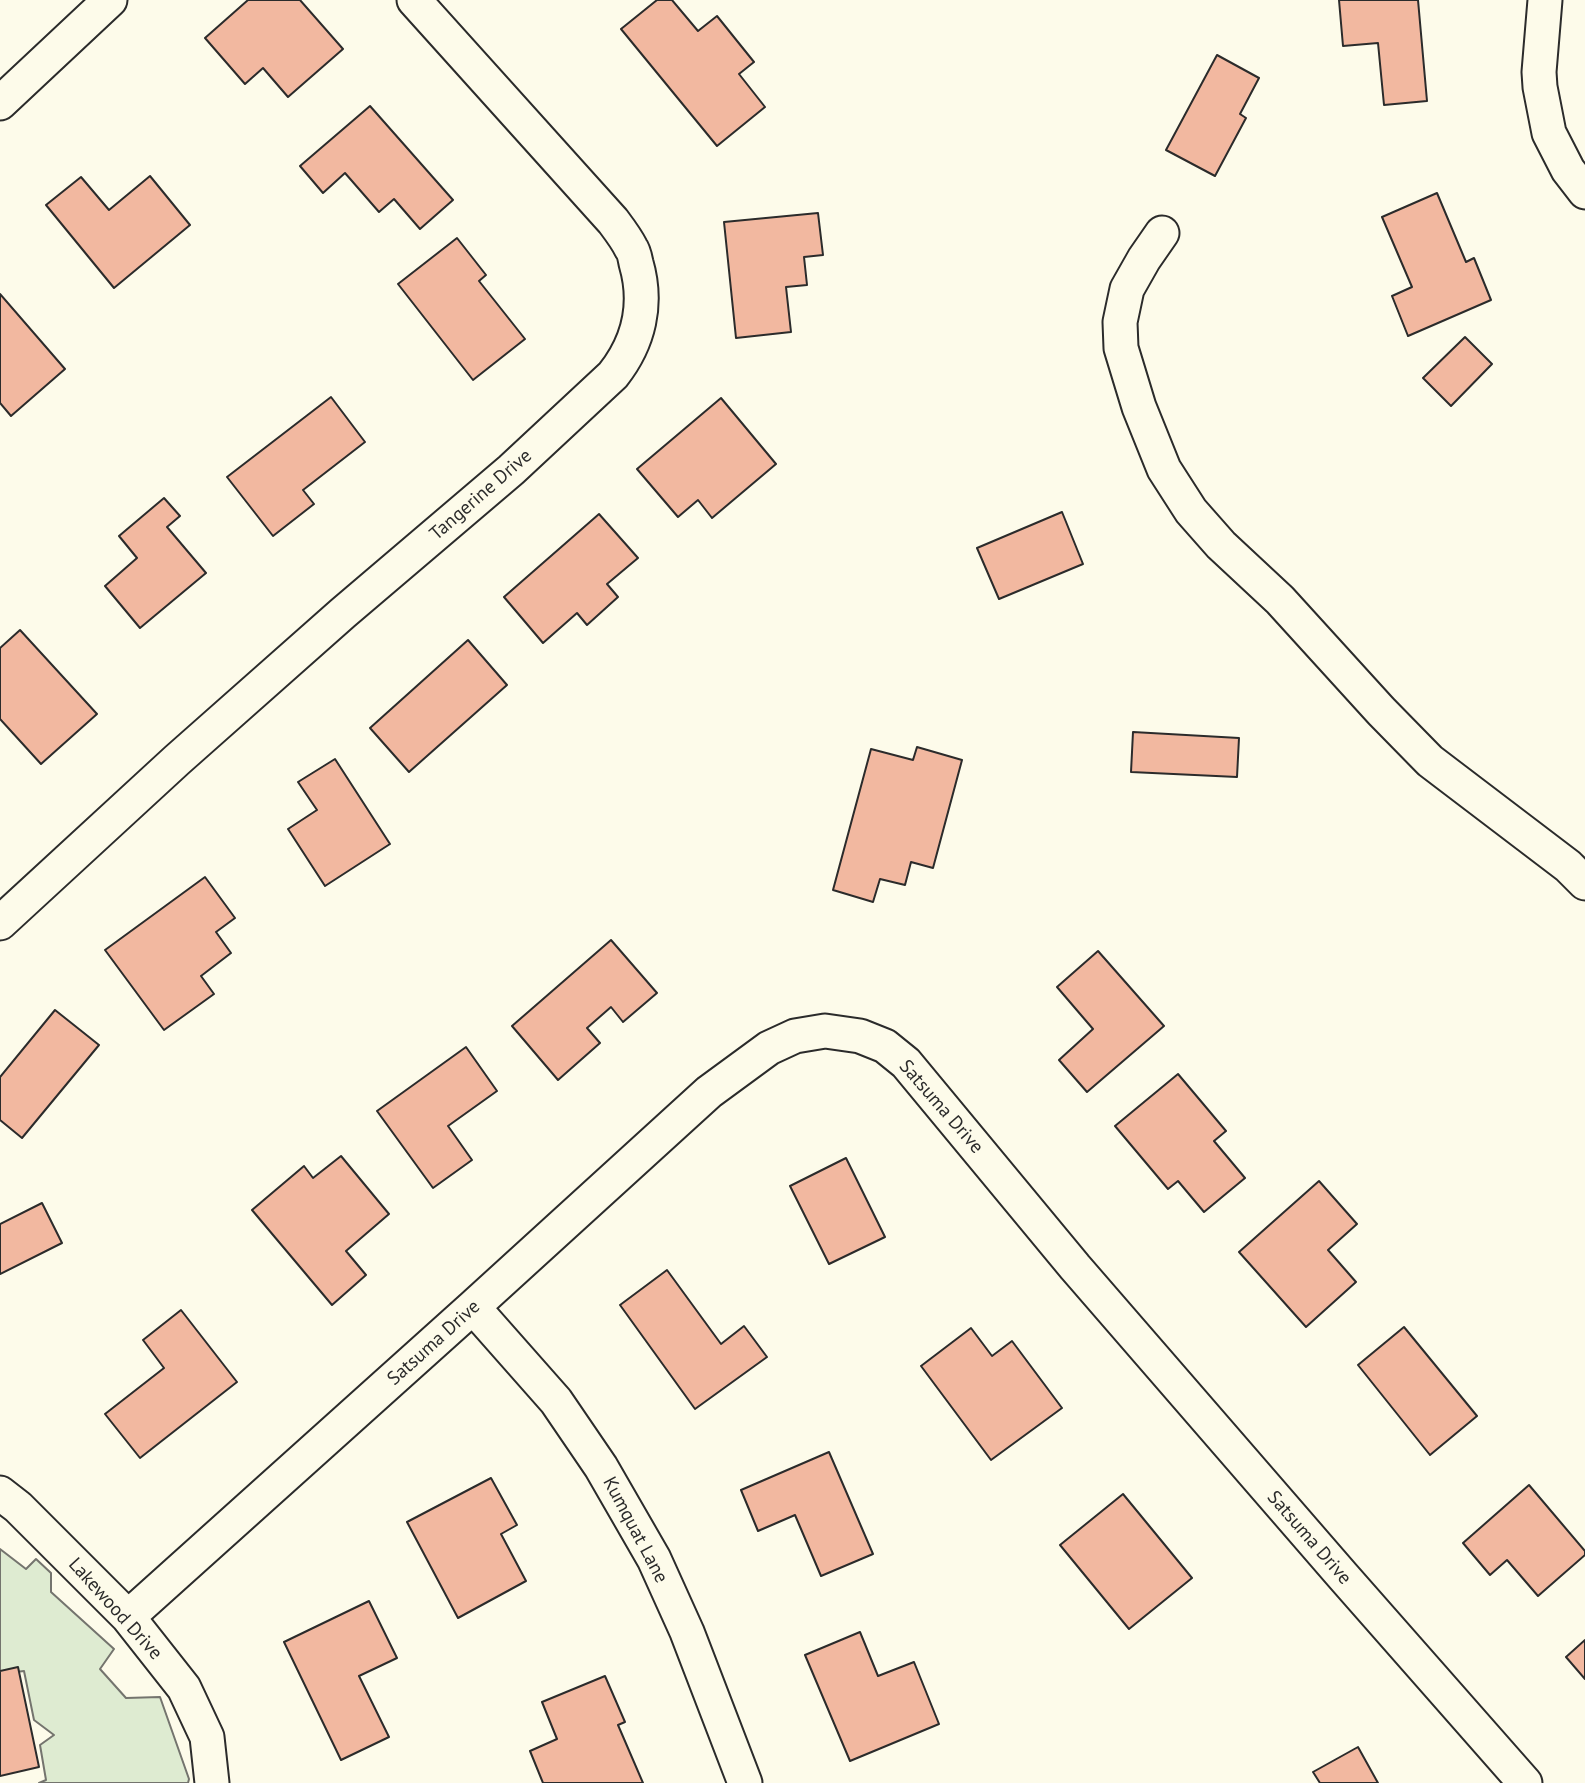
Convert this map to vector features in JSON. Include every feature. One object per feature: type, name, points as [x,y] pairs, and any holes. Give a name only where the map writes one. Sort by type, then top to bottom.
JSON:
[{"type":"street","points":[[0,103],[110,0]]},
{"type":"street","name":"Tangerine Drive","points":[[0,923],[198,742],[511,470],[603,384],[623,362],[638,331],[641,281],[632,249],[613,220],[414,0]]},
{"type":"street","points":[[1545,0],[1539,72],[1549,133],[1568,170],[1585,192]]},
{"type":"street","points":[[1162,233],[1127,289],[1120,322],[1121,348],[1139,407],[1164,469],[1191,511],[1221,545],[1280,600],[1430,761],[1567,866],[1585,883]]},
{"type":"street","name":"Satsuma Drive","points":[[128,1617],[709,1092],[769,1048],[796,1036],[825,1031],[860,1036],[885,1046],[906,1063],[1075,1267],[1525,1783]]},
{"type":"street","name":"Kumquat Lane","points":[[473,1307],[555,1401],[601,1467],[654,1559],[745,1783]]},
{"type":"street","name":"Lakewood Drive","points":[[0,1493],[18,1507],[128,1617],[184,1688],[207,1737],[212,1783]]},
{"type":"green space","points":[[0,1549],[26,1569],[36,1559],[51,1573],[51,1592],[114,1649],[100,1669],[126,1698],[160,1697],[189,1779],[188,1783],[39,1783],[46,1780],[40,1745],[54,1735],[34,1720],[24,1671],[0,1674]]},
{"type":"building","points":[[248,0],[300,0],[343,49],[288,97],[263,68],[245,84],[205,38]]},
{"type":"building","points":[[657,0],[672,0],[698,31],[717,16],[754,62],[739,74],[765,107],[717,146],[621,29]]},
{"type":"building","points":[[1339,0],[1418,0],[1427,101],[1384,105],[1378,43],[1343,46]]},
{"type":"building","points":[[1217,55],[1259,78],[1240,114],[1246,118],[1215,176],[1166,150]]},
{"type":"building","points":[[370,106],[453,200],[420,229],[394,199],[379,212],[345,173],[323,193],[300,166]]},
{"type":"building","points":[[150,176],[190,225],[114,288],[46,205],[81,177],[109,210]]},
{"type":"building","points":[[1437,193],[1466,262],[1474,258],[1491,300],[1408,336],[1392,296],[1412,287],[1382,217]]},
{"type":"building","points":[[818,213],[823,255],[804,257],[807,285],[786,287],[791,332],[736,338],[724,222]]},
{"type":"building","points":[[457,238],[486,275],[479,281],[525,339],[473,380],[398,284]]},
{"type":"building","points":[[0,294],[65,369],[11,416],[0,403]]},
{"type":"building","points":[[1465,337],[1492,364],[1451,406],[1423,378]]},
{"type":"building","points":[[331,397],[365,442],[303,490],[314,504],[273,536],[227,477]]},
{"type":"building","points":[[721,398],[776,464],[712,518],[698,500],[678,517],[637,469]]},
{"type":"building","points":[[164,498],[180,516],[167,527],[206,573],[140,628],[105,586],[137,558],[119,536]]},
{"type":"building","points":[[1062,512],[1083,564],[999,599],[977,548]]},
{"type":"building","points":[[599,514],[638,558],[607,584],[618,597],[587,625],[577,613],[543,643],[504,597]]},
{"type":"building","points":[[20,630],[97,714],[41,764],[0,719],[0,648]]},
{"type":"building","points":[[468,640],[507,685],[409,772],[370,728]]},
{"type":"building","points":[[1133,732],[1239,738],[1237,777],[1131,772]]},
{"type":"building","points":[[917,747],[962,760],[933,868],[911,862],[905,885],[880,879],[873,902],[833,890],[871,749],[913,760]]},
{"type":"building","points":[[335,759],[390,844],[325,886],[288,829],[317,810],[298,782]]},
{"type":"building","points":[[205,877],[235,918],[216,932],[231,953],[201,976],[214,994],[164,1030],[105,950]]},
{"type":"building","points":[[611,940],[657,993],[623,1022],[611,1007],[587,1028],[600,1043],[558,1080],[512,1026]]},
{"type":"building","points":[[1098,951],[1164,1026],[1087,1092],[1059,1060],[1093,1029],[1057,987]]},
{"type":"building","points":[[55,1010],[99,1045],[22,1138],[0,1120],[0,1077]]},
{"type":"building","points":[[466,1047],[497,1091],[448,1126],[472,1160],[433,1188],[377,1111]]},
{"type":"building","points":[[1178,1074],[1226,1131],[1214,1141],[1245,1178],[1204,1212],[1178,1181],[1168,1189],[1115,1126]]},
{"type":"building","points":[[341,1156],[389,1214],[346,1251],[366,1275],[332,1305],[252,1210],[304,1166],[313,1178]]},
{"type":"building","points":[[846,1158],[885,1237],[829,1264],[790,1186]]},
{"type":"building","points":[[1319,1181],[1357,1224],[1328,1250],[1356,1282],[1306,1327],[1239,1252]]},
{"type":"building","points":[[42,1203],[62,1243],[0,1274],[0,1224]]},
{"type":"building","points":[[667,1270],[721,1344],[744,1326],[767,1357],[695,1409],[620,1305]]},
{"type":"building","points":[[181,1310],[237,1382],[140,1458],[105,1414],[164,1368],[143,1340]]},
{"type":"building","points":[[1404,1327],[1477,1416],[1430,1455],[1358,1365]]},
{"type":"building","points":[[971,1328],[992,1356],[1012,1341],[1062,1408],[991,1460],[921,1366]]},
{"type":"building","points":[[829,1452],[873,1554],[821,1576],[795,1515],[758,1531],[741,1490]]},
{"type":"building","points":[[491,1478],[517,1525],[501,1534],[526,1581],[458,1618],[407,1522]]},
{"type":"building","points":[[1529,1485],[1585,1551],[1585,1555],[1538,1596],[1507,1560],[1490,1575],[1463,1543]]},
{"type":"building","points":[[1123,1494],[1192,1578],[1129,1629],[1060,1545]]},
{"type":"building","points":[[369,1601],[397,1658],[359,1676],[389,1737],[341,1760],[284,1642]]},
{"type":"building","points":[[860,1632],[878,1676],[914,1662],[939,1724],[850,1761],[805,1655]]},
{"type":"building","points":[[1585,1640],[1585,1679],[1566,1657]]},
{"type":"building","points":[[18,1667],[39,1767],[0,1776],[0,1671]]},
{"type":"building","points":[[605,1676],[625,1722],[618,1725],[643,1783],[543,1783],[530,1751],[557,1739],[542,1702]]},
{"type":"building","points":[[1358,1747],[1378,1783],[1320,1783],[1313,1772]]}]
